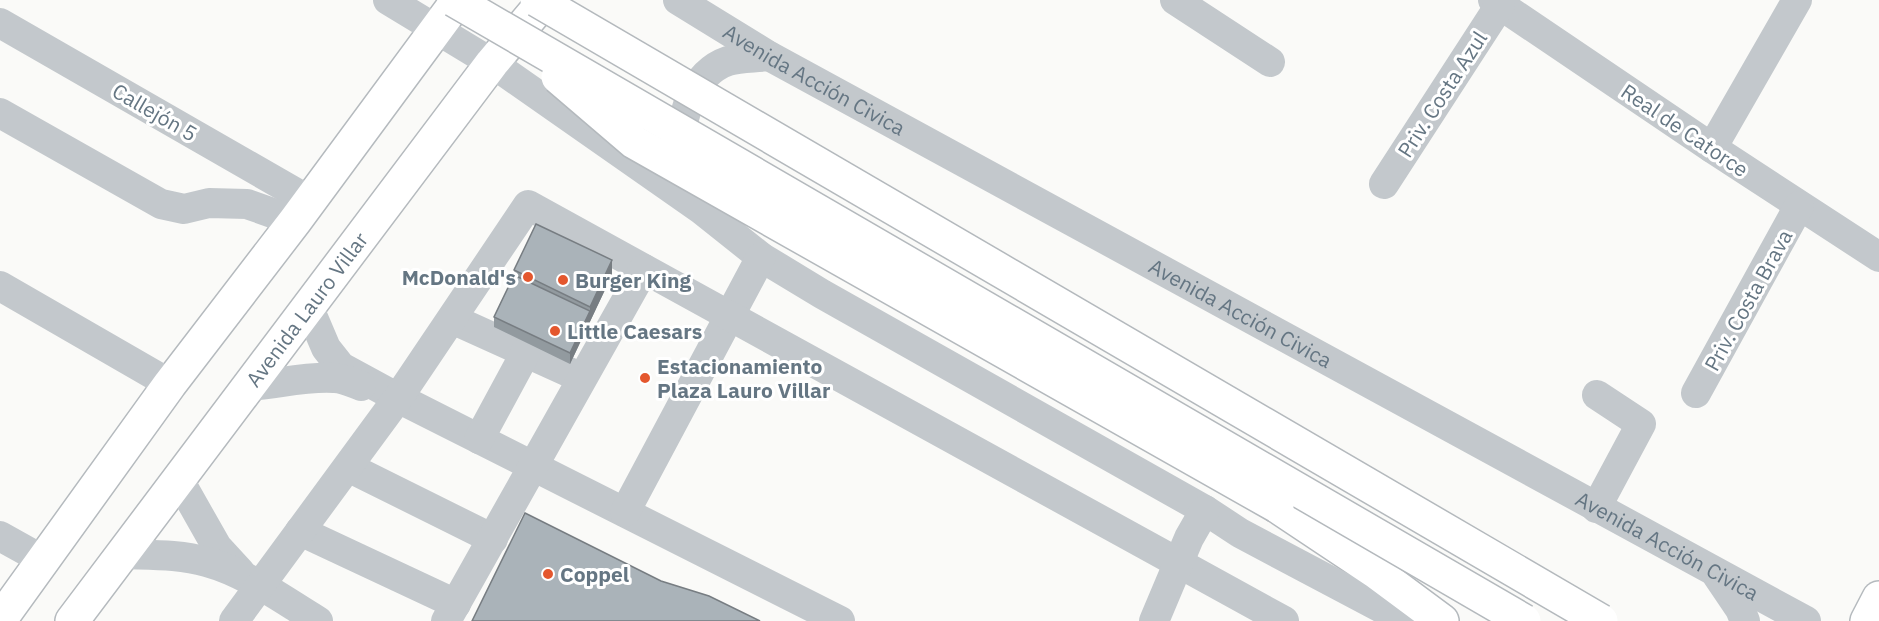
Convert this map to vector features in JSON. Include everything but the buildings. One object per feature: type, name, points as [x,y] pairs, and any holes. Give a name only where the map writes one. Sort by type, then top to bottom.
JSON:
[{"type":"main road","points":[[1,617],[170,384],[438,30],[456,0],[1524,621]]},
{"type":"main road","points":[[537,0],[1601,621]]},
{"type":"main road","name":"Avenida Lauro Villar","points":[[72,621],[492,63],[545,0]]},
{"type":"main road","points":[[490,20],[634,142],[1277,506],[1376,572],[1442,621]]},
{"type":"main road","points":[[1867,621],[1879,598]]},
{"type":"street","points":[[388,0],[492,63],[702,210],[761,257],[1240,532],[1406,621]]},
{"type":"street","name":"Avenida Acción Civica","points":[[678,0],[769,56],[1806,621]]},
{"type":"street","points":[[1175,0],[1270,62]]},
{"type":"street","points":[[1712,148],[1797,0]]},
{"type":"street","name":"Real de Catorce","points":[[1497,2],[1712,148],[1879,257]]},
{"type":"street","name":"Priv. Costa Azul","points":[[1384,184],[1497,2]]},
{"type":"street","name":"Callejón 5","points":[[0,23],[302,211]]},
{"type":"street","points":[[702,210],[683,148],[683,127],[688,105],[697,86],[711,69],[729,61],[769,56]]},
{"type":"street","points":[[0,112],[161,204],[184,209],[209,203],[247,204],[302,211]]},
{"type":"street","points":[[234,621],[398,398],[528,205],[1284,621]]},
{"type":"street","name":"Priv. Costa Brava","points":[[1696,393],[1799,206]]},
{"type":"street","points":[[625,512],[761,257]]},
{"type":"street","points":[[300,531],[451,612],[644,269]]},
{"type":"street","points":[[0,286],[170,384]]},
{"type":"street","points":[[309,308],[326,348],[341,367],[840,621]]},
{"type":"street","points":[[452,319],[582,378]]},
{"type":"street","points":[[479,439],[526,352]]},
{"type":"street","points":[[249,386],[281,384],[304,379],[336,378],[398,398]]},
{"type":"street","points":[[1596,508],[1641,424],[1597,395]]},
{"type":"street","points":[[348,467],[493,538]]},
{"type":"street","points":[[179,480],[217,547],[238,571],[259,586]]},
{"type":"street","points":[[1154,621],[1189,538],[1205,510]]},
{"type":"street","points":[[0,536],[44,560]]},
{"type":"street","points":[[123,554],[177,556],[207,561],[237,574],[318,621]]},
{"type":"street","points":[[1715,572],[1740,609],[1745,621]]},
{"type":"place","name":"McDonald's","points":[[528,277]]},
{"type":"place","name":"Burger King","points":[[563,280]]},
{"type":"place","name":"Little Caesars","points":[[555,331]]},
{"type":"place","name":"Estacionamiento Plaza Lauro Villar","points":[[645,378]]},
{"type":"place","name":"Coppel","points":[[548,574]]}]
